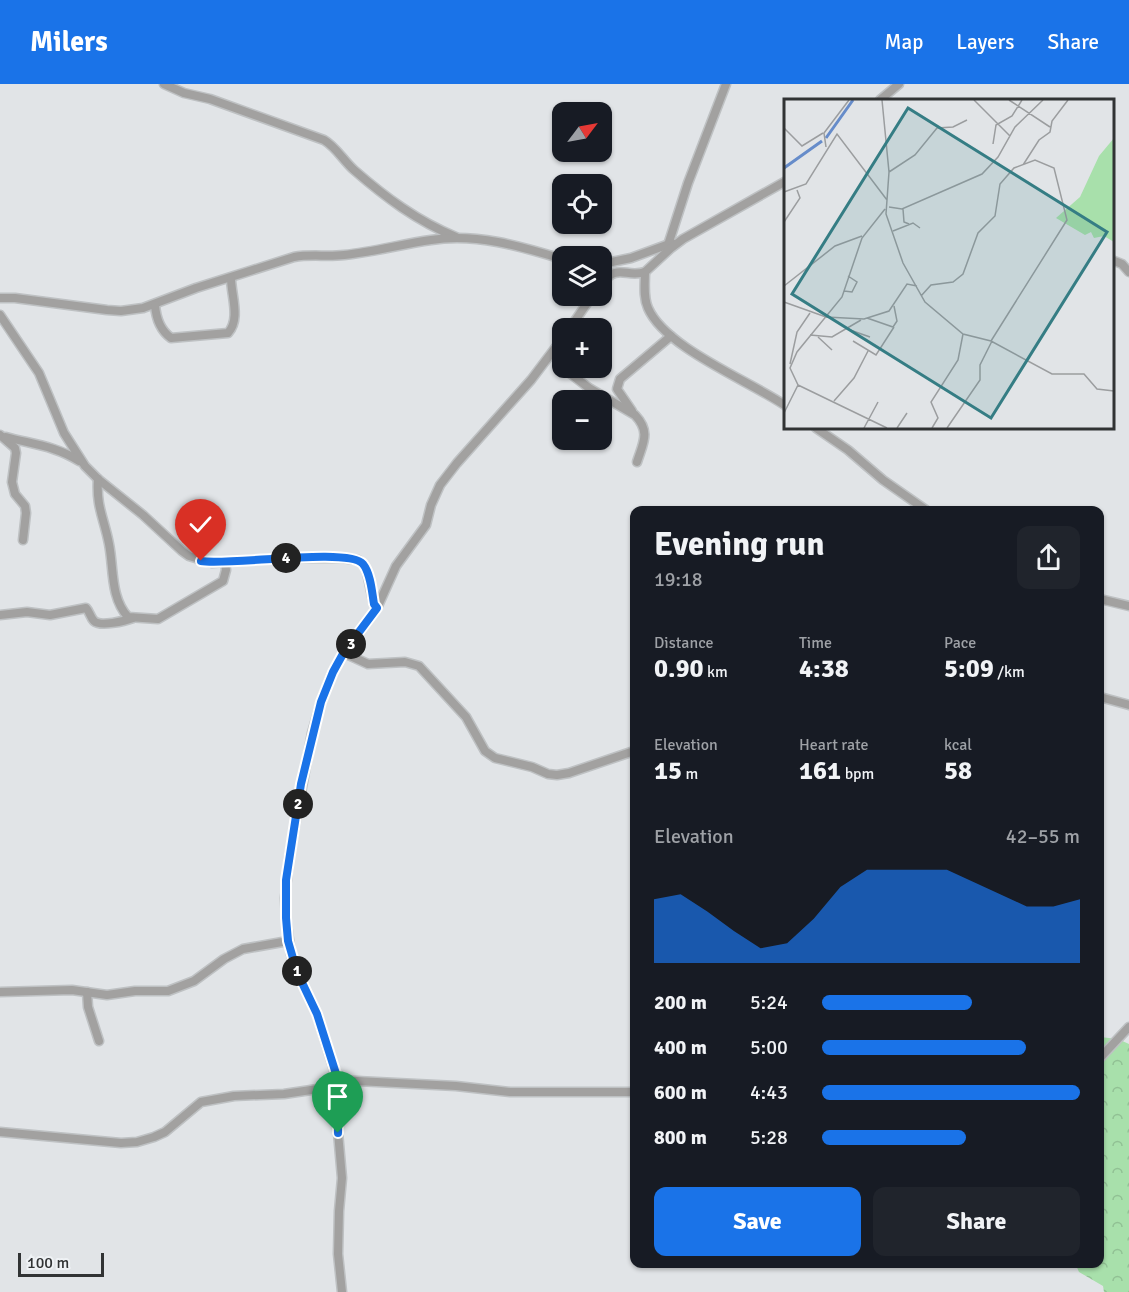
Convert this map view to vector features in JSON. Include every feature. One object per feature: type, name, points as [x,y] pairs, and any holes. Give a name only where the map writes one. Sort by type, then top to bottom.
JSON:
[{"type":"street","points":[[164,84],[184,93],[219,102],[324,140],[350,167],[408,213],[458,238]]},
{"type":"street","points":[[668,245],[688,183],[726,84]]},
{"type":"street","points":[[881,99],[899,84]]},
{"type":"street","points":[[612,273],[617,271],[641,274],[645,272],[683,239],[784,182]]},
{"type":"street","points":[[0,298],[121,311],[155,304],[196,288],[306,255],[345,255],[433,239],[458,238],[507,243],[552,256]]},
{"type":"street","points":[[612,262],[631,258],[683,239]]},
{"type":"street","points":[[1114,260],[1122,264],[1129,272]]},
{"type":"street","points":[[645,272],[645,299],[648,308],[671,336],[712,364],[784,405]]},
{"type":"street","points":[[155,304],[156,315],[163,331],[171,338],[228,333],[232,329],[235,311],[231,278]]},
{"type":"street","points":[[0,315],[39,373],[52,399],[64,433],[85,466],[189,556],[212,563],[323,557],[358,560],[367,572],[374,604],[377,608]]},
{"type":"street","points":[[637,462],[645,437],[643,424],[617,389],[618,382],[622,376],[671,336]]},
{"type":"street","points":[[342,1292],[338,1254],[342,1178],[337,1121],[338,1083],[317,1014],[297,972],[288,941],[286,918],[286,880],[301,784],[321,702],[333,672],[344,652],[377,608],[396,566],[426,525],[431,505],[440,485],[552,353]]},
{"type":"street","points":[[577,378],[589,388],[635,415]]},
{"type":"street","points":[[817,429],[848,450],[883,480],[921,506]]},
{"type":"street","points":[[0,435],[42,444],[62,452],[85,466]]},
{"type":"street","points":[[0,435],[13,446],[16,453],[12,482],[15,494],[25,506],[23,540]]},
{"type":"street","points":[[98,479],[97,496],[110,547],[115,593],[126,615],[134,618]]},
{"type":"street","points":[[0,615],[27,612],[50,615],[86,608],[94,621],[98,623],[115,623],[134,618],[158,619],[220,583],[225,578],[225,562]]},
{"type":"street","points":[[1104,601],[1129,606]]},
{"type":"street","points":[[344,652],[368,664],[405,662],[418,666],[466,717],[485,751],[495,758],[556,775],[569,773],[630,752]]},
{"type":"street","points":[[1104,698],[1129,705]]},
{"type":"street","points":[[0,992],[72,990],[107,994],[168,991],[187,985],[224,959],[243,949],[288,941]]},
{"type":"street","points":[[87,992],[89,1013],[99,1041]]},
{"type":"street","points":[[1104,1054],[1129,1027]]},
{"type":"street","points":[[0,1132],[121,1143],[137,1142],[165,1132],[201,1102],[234,1096],[284,1094],[338,1083],[456,1086],[510,1092],[630,1092]]},
{"type":"green space","points":[[1104,1037],[1118,1039],[1129,1044],[1129,1292],[1104,1292],[1103,1286],[1079,1272],[1077,1268],[1104,1268]]},
{"type":"route","points":[[201,561],[219,563],[252,559],[323,557],[358,560],[367,572],[374,604],[377,608],[370,621],[344,652],[326,686],[312,733],[301,784],[286,880],[286,918],[291,954],[317,1014],[329,1058],[338,1080],[338,1133]]}]
